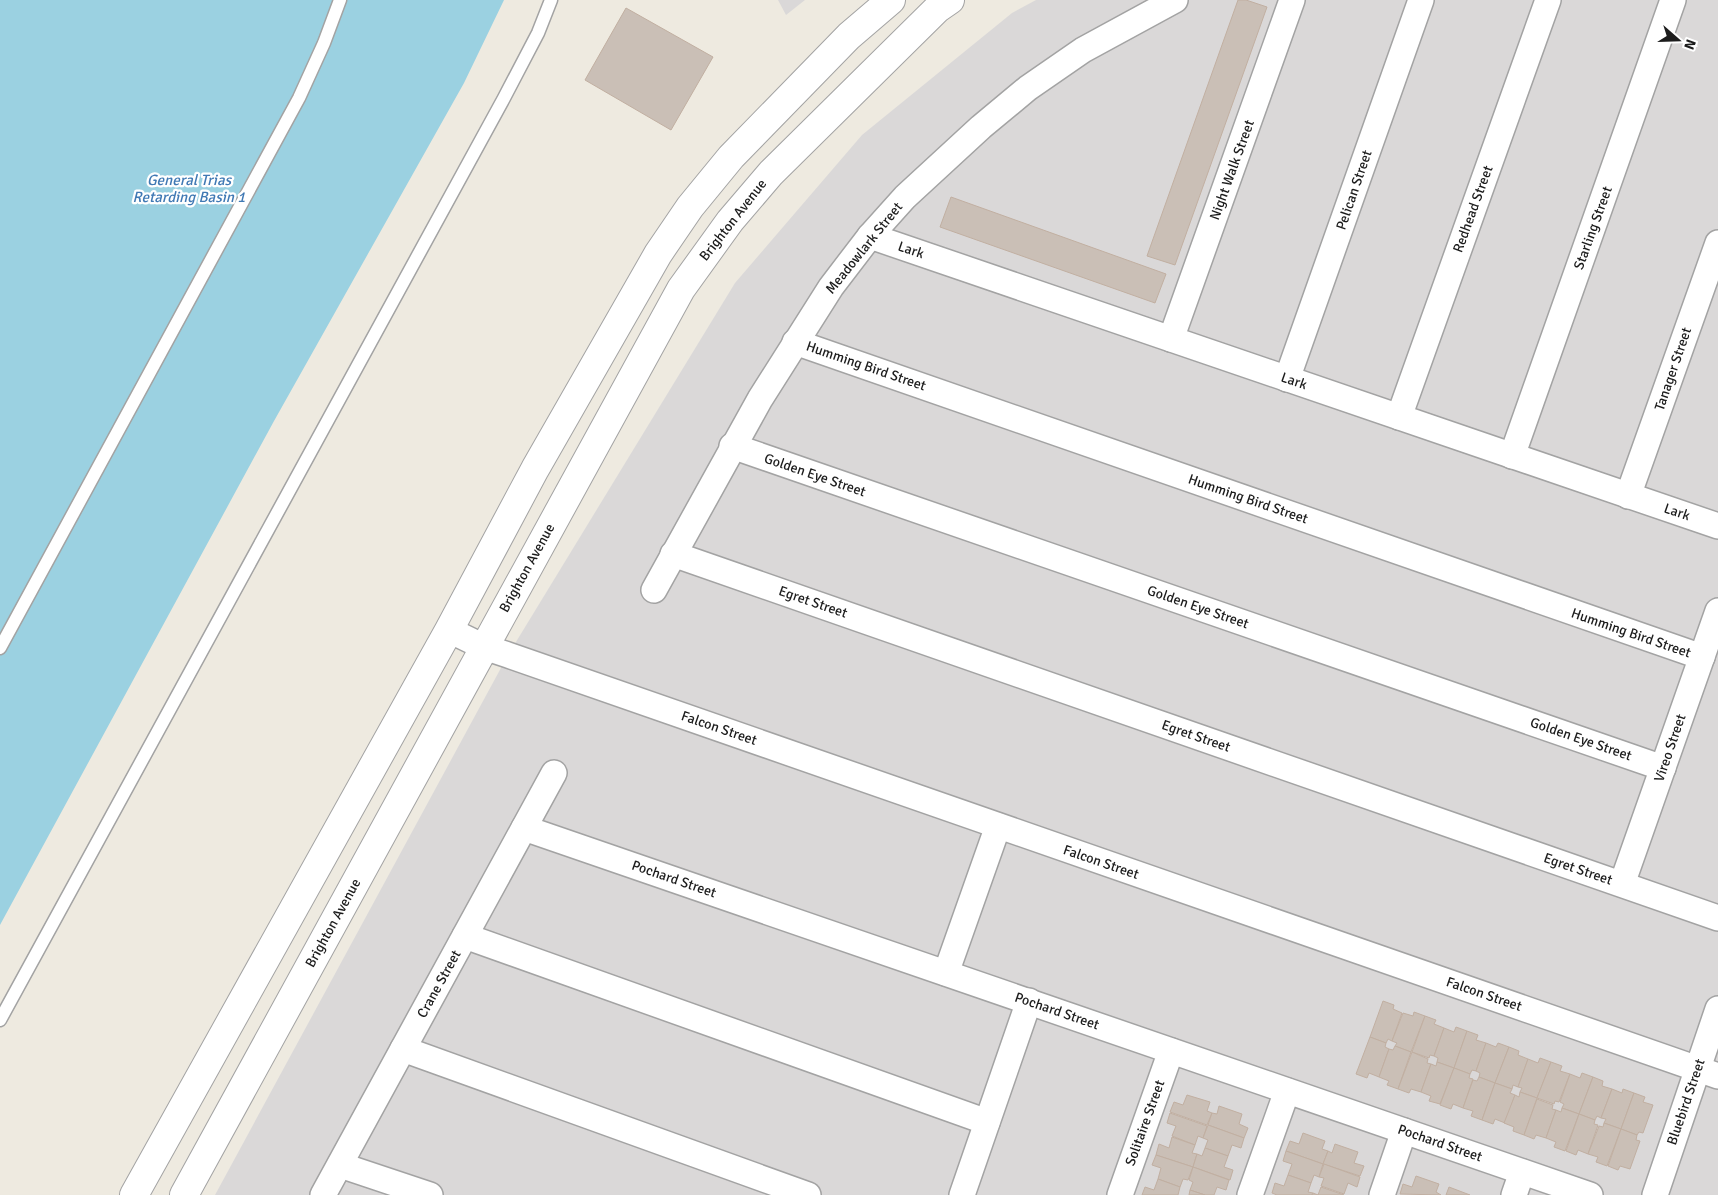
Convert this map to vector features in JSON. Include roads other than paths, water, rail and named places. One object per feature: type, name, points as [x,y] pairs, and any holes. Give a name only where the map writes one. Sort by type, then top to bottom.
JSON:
[{"type":"street","points":[[134,1195],[449,630],[540,460],[658,254],[690,207],[731,157],[849,36],[891,0]]},
{"type":"street","name":"Brighton Avenue","points":[[184,1195],[681,289],[730,221],[771,173],[937,9],[950,0]]},
{"type":"street","name":"Meadowlark Street","points":[[654,590],[732,446],[795,342],[832,287],[870,236],[905,196],[980,127],[1028,88],[1083,50],[1175,0]]},
{"type":"street","name":"Night Walk Street","points":[[1171,339],[1292,0]]},
{"type":"street","name":"Pelican Street","points":[[1287,379],[1421,0]]},
{"type":"street","name":"Redhead Street","points":[[1399,418],[1548,0]]},
{"type":"street","name":"Starling Street","points":[[1512,456],[1674,0]]},
{"type":"street","name":"Lark","points":[[870,236],[1718,526]]},
{"type":"street","name":"Tanager Street","points":[[1628,496],[1718,243]]},
{"type":"street","name":"Humming Bird Street","points":[[795,342],[1702,657]]},
{"type":"street","name":"Golden Eye Street","points":[[732,446],[1663,768]]},
{"type":"street","name":"Egret Street","points":[[673,554],[1718,918]]},
{"type":"street","name":"Vireo Street","points":[[1622,884],[1718,611]]},
{"type":"street","name":"Falcon Street","points":[[449,630],[484,647],[1708,1072]]},
{"type":"street","name":"Crane Street","points":[[324,1195],[554,773]]},
{"type":"street","points":[[946,973],[998,826]]},
{"type":"street","name":"Pochard Street","points":[[524,828],[1590,1195]]},
{"type":"street","points":[[465,936],[987,1122]]},
{"type":"street","points":[[962,1195],[1029,1001]]},
{"type":"street","name":"Bluebird Street","points":[[1654,1195],[1708,1072],[1718,1009]]},
{"type":"street","points":[[403,1049],[808,1195]]},
{"type":"street","name":"Solitaire Street","points":[[1120,1195],[1171,1051]]},
{"type":"street","points":[[1250,1195],[1287,1091]]},
{"type":"street","points":[[1382,1195],[1404,1131]]},
{"type":"street","points":[[340,1164],[430,1195]]},
{"type":"street","points":[[1514,1195],[1522,1172]]},
{"type":"lane","points":[[0,648],[299,98],[324,43],[340,0]]},
{"type":"lane","points":[[0,1020],[516,76],[538,33],[551,0]]},
{"type":"water","name":"General Trias Retarding Basin 1","points":[[0,0],[504,0],[464,83],[274,421],[0,925]]}]
